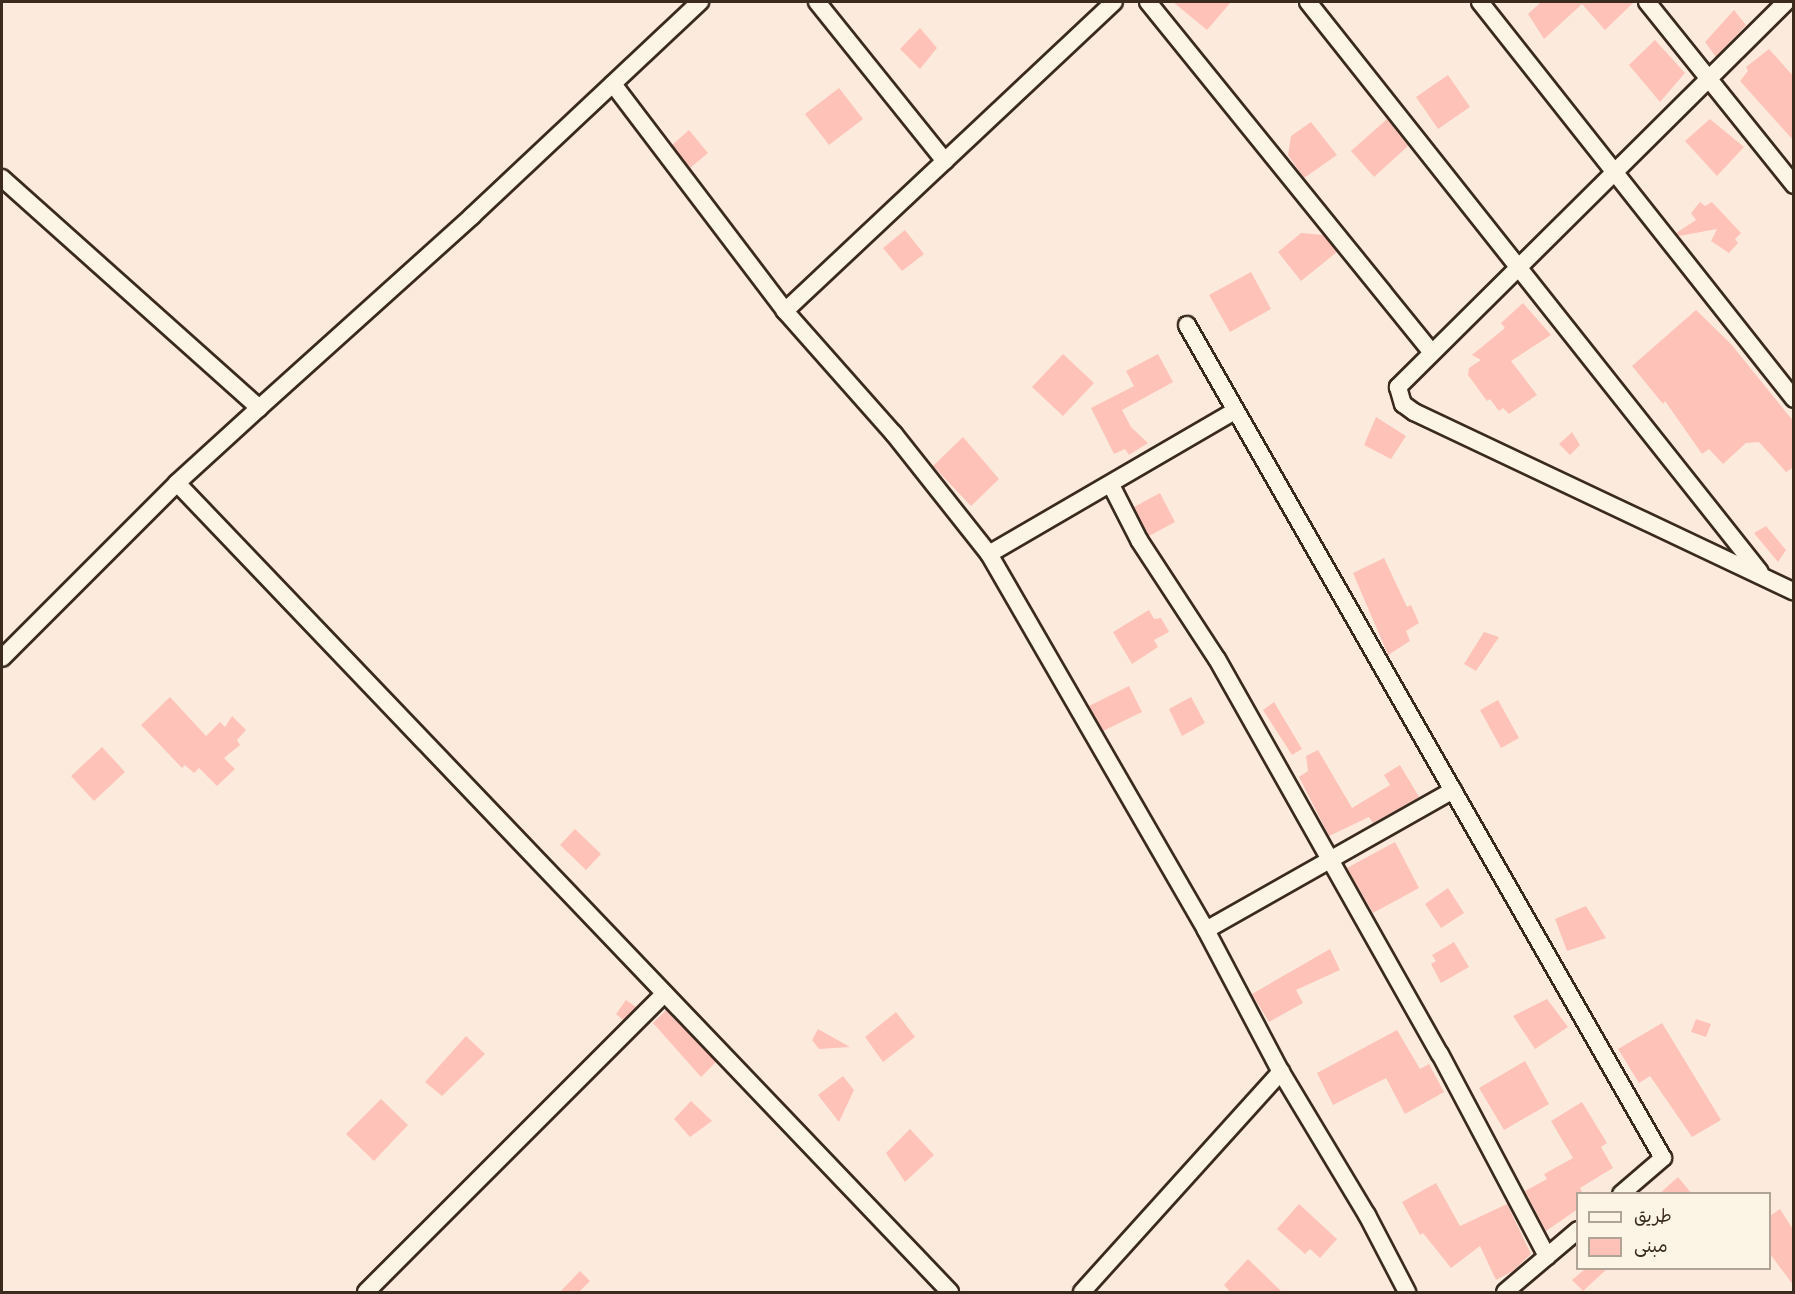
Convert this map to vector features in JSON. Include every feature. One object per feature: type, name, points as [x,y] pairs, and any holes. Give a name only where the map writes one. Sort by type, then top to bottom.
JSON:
[{"type":"street","points":[[2,658],[177,483],[700,2]]},
{"type":"street","points":[[817,2],[945,161]]},
{"type":"street","points":[[785,311],[1114,2]]},
{"type":"street","points":[[1148,2],[1431,351]]},
{"type":"street","points":[[1308,2],[1522,268],[1765,577]]},
{"type":"street","points":[[1480,2],[1794,399]]},
{"type":"street","points":[[1647,2],[1794,185]]},
{"type":"street","points":[[1786,2],[1708,77],[1522,268],[1431,351],[1398,387],[1403,404],[1414,412],[1794,592]]},
{"type":"street","points":[[613,84],[785,311],[894,435],[989,554],[1206,930],[1281,1072],[1367,1215],[1407,1293]]},
{"type":"street","points":[[2,177],[259,408]]},
{"type":"street","points":[[1187,325],[1663,1158],[1623,1192]]},
{"type":"street","points":[[989,554],[1235,411]]},
{"type":"street","points":[[177,483],[951,1293]]},
{"type":"street","points":[[1111,485],[1139,540],[1217,659],[1440,1054],[1547,1256]]},
{"type":"street","points":[[1206,930],[1453,790]]},
{"type":"street","points":[[366,1293],[664,994]]},
{"type":"street","points":[[1082,1293],[1281,1072]]},
{"type":"street","points":[[1505,1293],[1576,1232]]},
{"type":"building","points":[[1173,2],[1231,2],[1207,30]]},
{"type":"building","points":[[1541,2],[1634,2],[1605,30],[1582,4],[1544,39],[1528,14]]},
{"type":"building","points":[[1734,10],[1746,25],[1716,57],[1705,42]]},
{"type":"building","points":[[920,28],[937,48],[920,69],[900,49]]},
{"type":"building","points":[[1655,40],[1685,73],[1660,102],[1629,65]]},
{"type":"building","points":[[1769,49],[1794,77],[1794,141],[1740,81],[1748,71],[1746,67]]},
{"type":"building","points":[[1448,75],[1470,107],[1438,129],[1416,97]]},
{"type":"building","points":[[839,88],[863,119],[829,145],[805,114]]},
{"type":"building","points":[[1387,119],[1408,146],[1374,177],[1351,151]]},
{"type":"building","points":[[1710,119],[1744,147],[1717,176],[1685,141]]},
{"type":"building","points":[[1311,122],[1337,155],[1304,178],[1288,155],[1291,136]]},
{"type":"building","points":[[689,130],[708,153],[690,168],[672,145]]},
{"type":"building","points":[[1700,202],[1705,206],[1712,202],[1741,233],[1735,239],[1738,243],[1729,253],[1711,241],[1717,229],[1679,236],[1676,233],[1696,220],[1691,213]]},
{"type":"building","points":[[905,230],[924,254],[902,271],[883,248]]},
{"type":"building","points":[[1301,233],[1324,235],[1337,252],[1301,281],[1278,252]]},
{"type":"building","points":[[1251,272],[1271,309],[1230,332],[1209,295]]},
{"type":"building","points":[[1523,303],[1551,335],[1511,361],[1537,395],[1509,414],[1503,408],[1499,411],[1490,399],[1487,401],[1468,375],[1469,368],[1481,360],[1472,355],[1505,328],[1501,323]]},
{"type":"building","points":[[1696,310],[1731,344],[1794,422],[1794,467],[1786,472],[1759,442],[1746,443],[1723,464],[1709,449],[1702,454],[1665,401],[1663,404],[1632,366]]},
{"type":"building","points":[[1063,354],[1094,383],[1063,416],[1032,387]]},
{"type":"building","points":[[1158,354],[1173,382],[1122,410],[1131,427],[1148,443],[1129,455],[1125,449],[1114,454],[1091,408],[1134,386],[1126,371]]},
{"type":"building","points":[[1376,417],[1406,436],[1391,459],[1364,445]]},
{"type":"building","points":[[1572,432],[1580,445],[1570,455],[1559,444]]},
{"type":"building","points":[[963,437],[999,479],[971,506],[933,466]]},
{"type":"building","points":[[1160,493],[1175,522],[1149,536],[1134,507]]},
{"type":"building","points":[[1766,526],[1786,550],[1778,562],[1754,533]]},
{"type":"building","points":[[1384,558],[1407,607],[1411,605],[1419,623],[1406,631],[1410,641],[1388,655],[1353,573]]},
{"type":"building","points":[[1149,610],[1154,619],[1161,618],[1169,632],[1154,640],[1158,647],[1132,664],[1113,632]]},
{"type":"building","points":[[1484,632],[1499,637],[1476,671],[1464,664]]},
{"type":"building","points":[[1129,686],[1142,712],[1103,731],[1089,706]]},
{"type":"building","points":[[170,697],[206,736],[220,722],[225,727],[232,716],[246,730],[237,740],[240,745],[224,758],[235,769],[217,786],[199,768],[194,773],[185,765],[182,768],[141,725]]},
{"type":"building","points":[[1191,697],[1205,723],[1182,736],[1169,709]]},
{"type":"building","points":[[1498,700],[1519,738],[1501,748],[1480,710]]},
{"type":"building","points":[[1274,702],[1302,749],[1292,755],[1263,710]]},
{"type":"building","points":[[102,747],[125,772],[94,801],[71,776]]},
{"type":"building","points":[[1318,750],[1352,808],[1390,785],[1384,775],[1400,765],[1419,797],[1373,823],[1369,817],[1329,836],[1299,777],[1308,771],[1306,756]]},
{"type":"building","points":[[575,829],[601,854],[586,870],[560,845]]},
{"type":"building","points":[[1395,842],[1419,888],[1373,913],[1347,868]]},
{"type":"building","points":[[1448,888],[1464,913],[1441,928],[1425,904]]},
{"type":"building","points":[[1586,906],[1606,938],[1567,951],[1555,919]]},
{"type":"building","points":[[1454,942],[1469,967],[1441,983],[1431,964],[1436,961],[1432,955]]},
{"type":"building","points":[[1330,949],[1340,970],[1296,990],[1303,1003],[1269,1022],[1252,994]]},
{"type":"building","points":[[1547,999],[1568,1027],[1535,1049],[1513,1016]]},
{"type":"building","points":[[626,1000],[636,1007],[623,1020],[616,1014]]},
{"type":"building","points":[[666,1010],[716,1062],[701,1077],[653,1023]]},
{"type":"building","points":[[896,1012],[915,1037],[883,1062],[865,1037]]},
{"type":"building","points":[[1696,1019],[1711,1024],[1706,1037],[1691,1032]]},
{"type":"building","points":[[1662,1023],[1721,1120],[1692,1137],[1650,1076],[1639,1083],[1618,1049]]},
{"type":"building","points":[[818,1029],[850,1047],[819,1049],[812,1040]]},
{"type":"building","points":[[1397,1030],[1420,1069],[1429,1064],[1444,1092],[1405,1114],[1386,1078],[1333,1105],[1317,1073]]},
{"type":"building","points":[[466,1036],[485,1054],[442,1096],[425,1082]]},
{"type":"building","points":[[1525,1061],[1549,1104],[1504,1130],[1479,1088]]},
{"type":"building","points":[[843,1076],[854,1090],[839,1122],[818,1095]]},
{"type":"building","points":[[381,1099],[408,1125],[374,1161],[346,1134]]},
{"type":"building","points":[[691,1101],[712,1121],[690,1137],[674,1119]]},
{"type":"building","points":[[1582,1102],[1607,1143],[1601,1147],[1613,1168],[1580,1188],[1582,1192],[1576,1192],[1576,1210],[1546,1231],[1525,1191],[1547,1179],[1544,1174],[1573,1158],[1551,1121]]},
{"type":"building","points":[[910,1129],[934,1155],[905,1182],[886,1153]]},
{"type":"building","points":[[1678,1177],[1690,1192],[1661,1192]]},
{"type":"building","points":[[1436,1183],[1460,1226],[1507,1204],[1531,1254],[1513,1271],[1496,1280],[1480,1246],[1451,1268],[1423,1233],[1420,1235],[1402,1202]]},
{"type":"building","points":[[1299,1204],[1337,1239],[1320,1258],[1310,1249],[1305,1254],[1277,1229]]},
{"type":"building","points":[[1780,1209],[1794,1231],[1794,1286],[1771,1255],[1771,1215]]},
{"type":"building","points":[[1248,1259],[1283,1293],[1231,1293],[1224,1285]]},
{"type":"building","points":[[1584,1270],[1606,1270],[1583,1291],[1572,1280]]},
{"type":"building","points":[[580,1271],[590,1281],[578,1293],[559,1293]]}]
